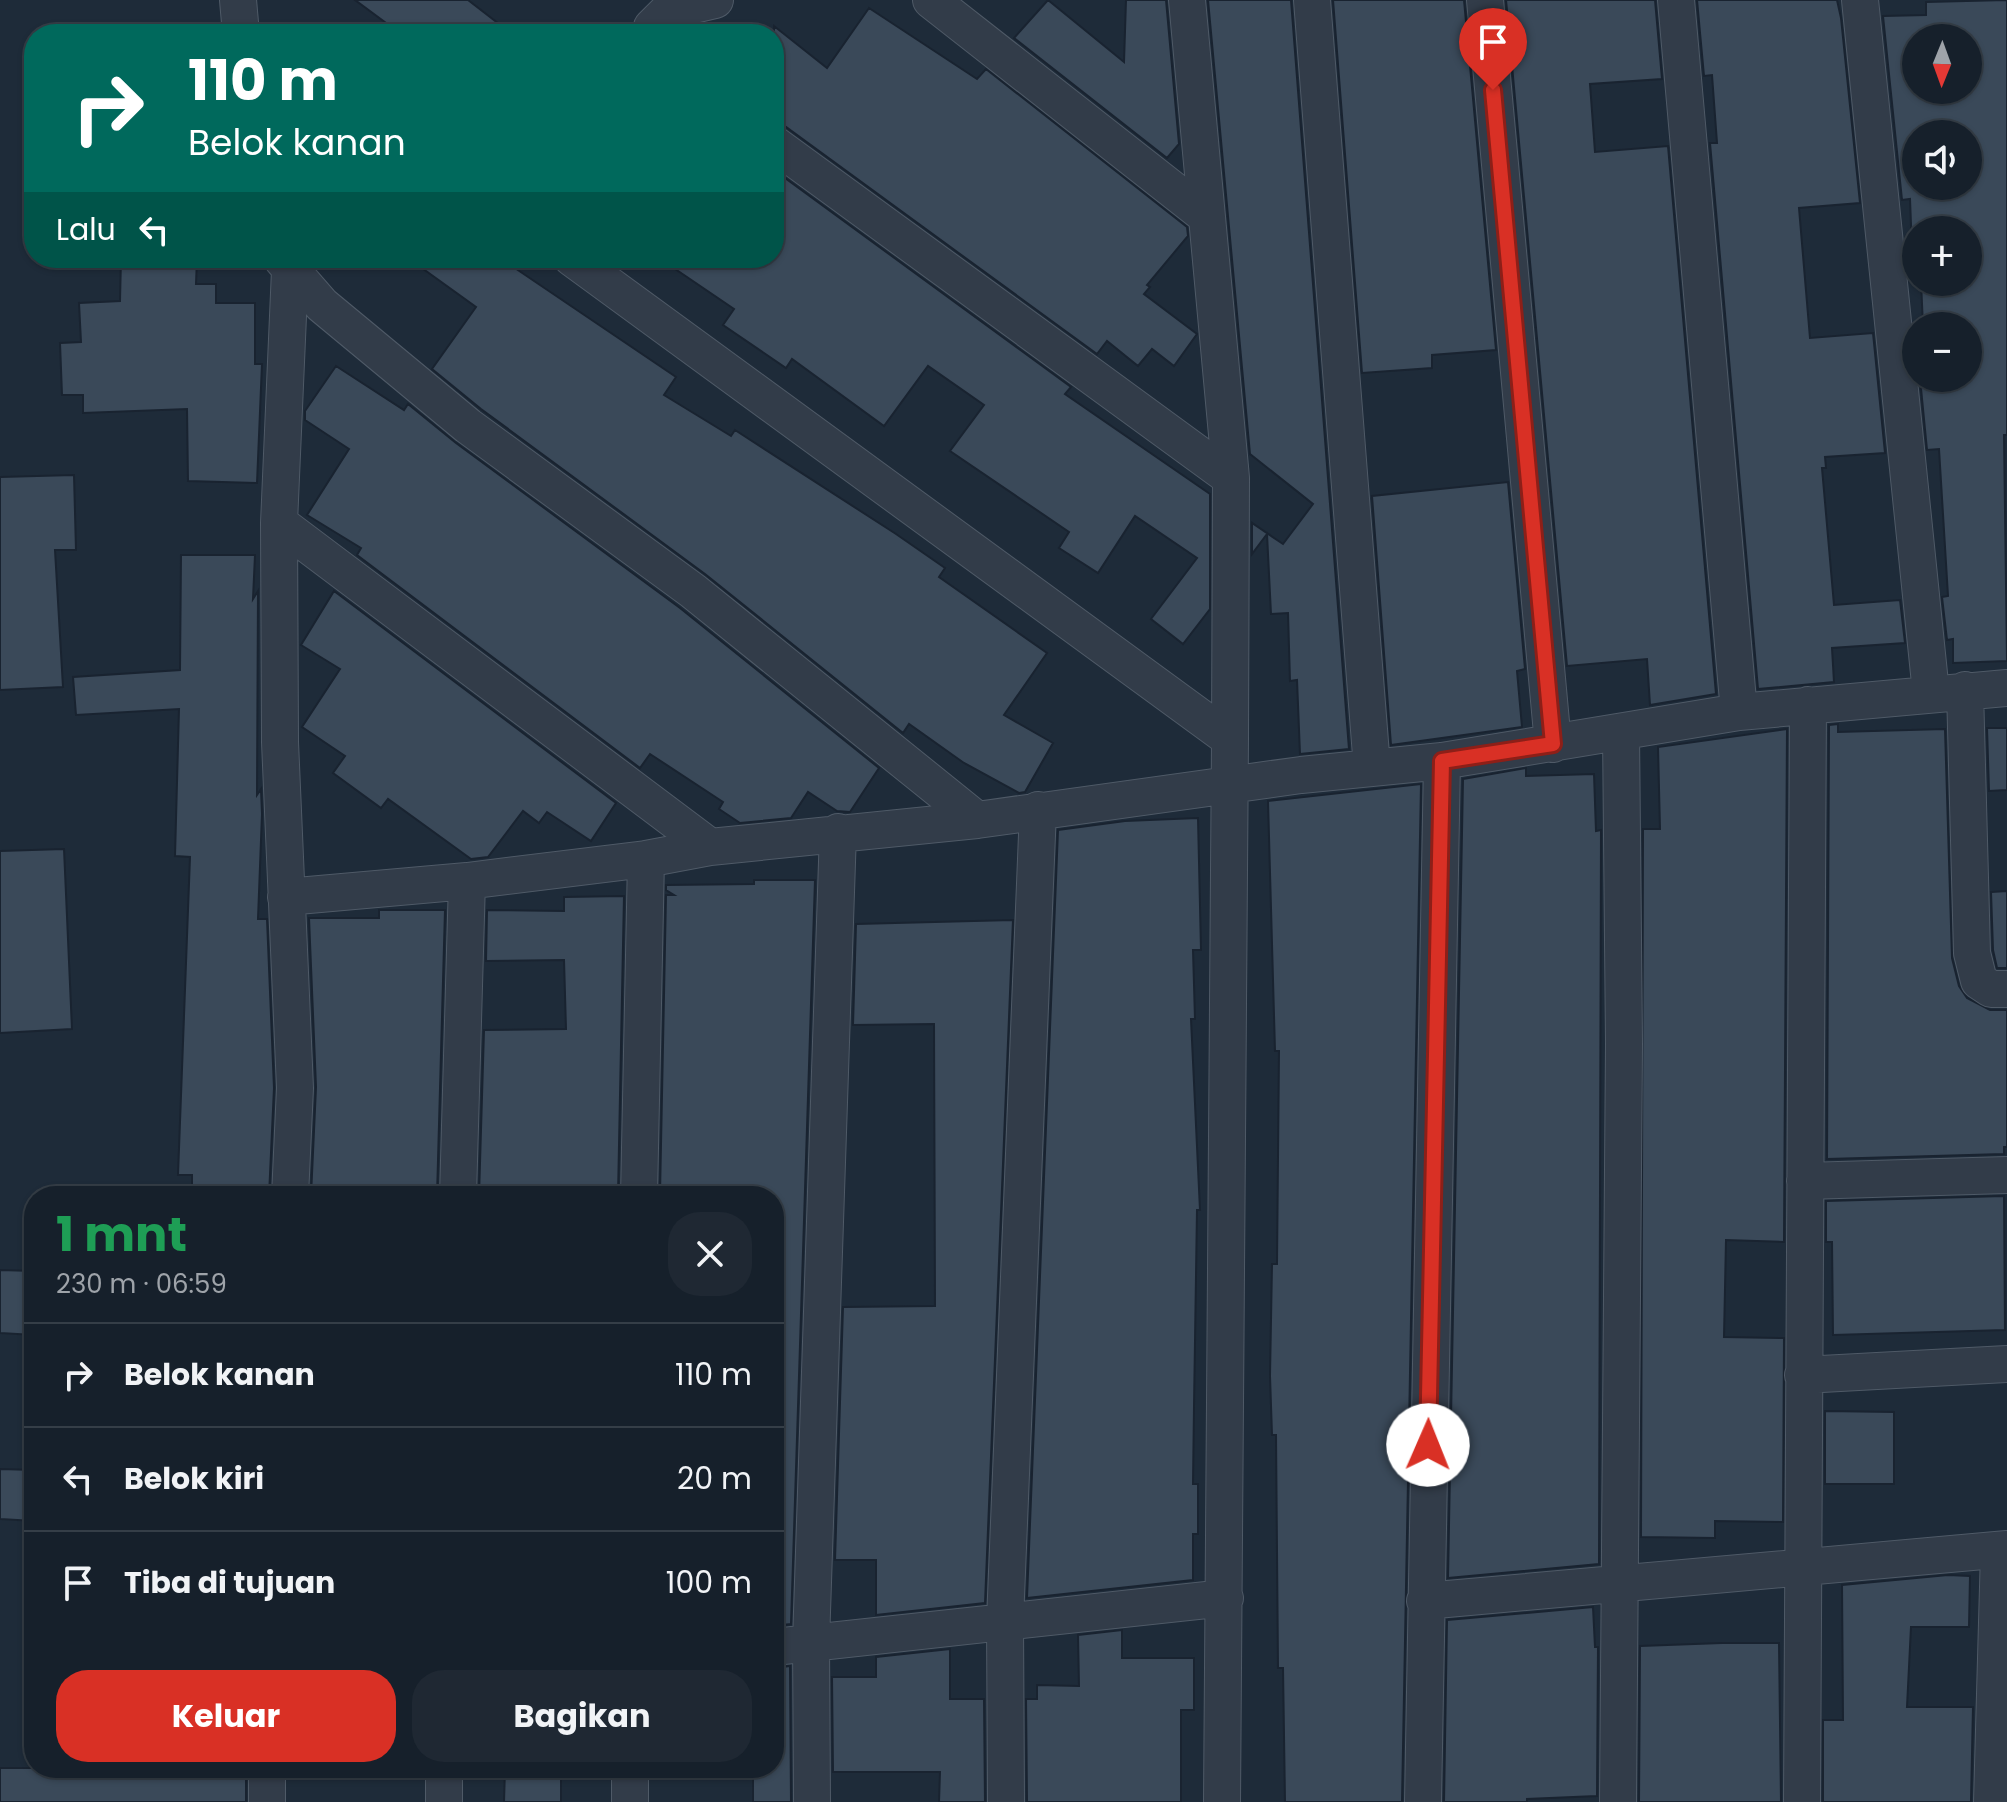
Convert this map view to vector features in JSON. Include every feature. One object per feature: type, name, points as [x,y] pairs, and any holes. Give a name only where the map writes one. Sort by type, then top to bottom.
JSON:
[{"type":"street","points":[[238,0],[240,24]]},
{"type":"street","points":[[655,24],[668,11],[715,0]]},
{"type":"street","points":[[931,0],[1205,215]]},
{"type":"street","points":[[1187,0],[1231,478],[1222,1802]]},
{"type":"street","points":[[1312,0],[1372,768]]},
{"type":"street","points":[[1485,0],[1553,744]]},
{"type":"street","points":[[1676,0],[1739,712]]},
{"type":"street","points":[[1860,0],[1948,691],[1972,953],[1979,981],[1991,989],[2007,989]]},
{"type":"street","points":[[784,151],[1231,478]]},
{"type":"street","points":[[286,268],[279,523],[280,742],[295,1088],[290,1186]]},
{"type":"street","points":[[290,268],[322,305],[468,426],[693,591],[977,820]]},
{"type":"street","points":[[586,268],[1230,739]]},
{"type":"street","points":[[279,523],[710,847]]},
{"type":"street","points":[[286,897],[467,881],[646,859],[710,847],[977,820],[1229,785],[1442,761],[1739,712],[2007,688]]},
{"type":"street","points":[[1802,1802],[1808,705]]},
{"type":"street","points":[[1618,1802],[1624,1060],[1621,732]]},
{"type":"street","points":[[1423,1802],[1442,761]]},
{"type":"street","points":[[1006,1802],[1005,1621],[1038,810]]},
{"type":"street","points":[[812,1802],[811,1642],[838,832]]},
{"type":"street","points":[[639,1186],[646,859]]},
{"type":"street","points":[[458,1186],[467,881]]},
{"type":"street","points":[[1805,1181],[2007,1175]]},
{"type":"street","points":[[1803,1375],[2007,1364]]},
{"type":"street","points":[[1425,1601],[2003,1550],[1992,1802]]},
{"type":"street","points":[[784,1646],[1225,1598]]},
{"type":"street","points":[[267,1778],[267,1802]]},
{"type":"street","points":[[444,1778],[444,1802]]},
{"type":"street","points":[[630,1778],[630,1802]]},
{"type":"building","points":[[355,0],[468,0],[499,24],[387,24]]},
{"type":"building","points":[[1048,0],[1124,62],[1126,0],[1166,0],[1179,144],[1167,158],[1014,38]]},
{"type":"building","points":[[1208,0],[1291,0],[1349,749],[1300,754],[1297,680],[1290,681],[1288,613],[1271,614],[1267,534],[1252,554],[1252,523],[1283,544],[1313,504],[1250,454]]},
{"type":"building","points":[[1333,0],[1464,0],[1496,350],[1432,355],[1432,368],[1362,373]]},
{"type":"building","points":[[1506,0],[1655,0],[1662,79],[1590,84],[1595,152],[1668,146],[1716,694],[1650,705],[1647,659],[1567,666]]},
{"type":"building","points":[[1697,0],[1837,0],[1841,18],[1860,203],[1799,208],[1810,338],[1873,333],[1885,453],[1825,457],[1826,468],[1822,468],[1834,605],[1900,600],[1905,643],[1832,648],[1834,682],[1758,689],[1710,143],[1717,143],[1712,75],[1704,76]]},
{"type":"building","points":[[2007,0],[2007,435],[2004,435],[2007,661],[1953,663],[1953,639],[1947,640],[1942,597],[1948,596],[1939,449],[1927,450],[1921,392],[1982,392],[1982,312],[1922,312],[1922,296],[1982,296],[1982,216],[1911,216],[1910,200],[1982,200],[1982,120],[1902,120],[1902,200],[1883,16],[1926,15],[1926,2]]},
{"type":"building","points":[[869,8],[977,79],[986,69],[1187,227],[1188,236],[1147,285],[1150,287],[1144,294],[1197,334],[1174,366],[1152,349],[1138,366],[1107,341],[1097,354],[784,126],[784,34],[827,68]]},
{"type":"building","points":[[784,177],[1071,387],[1065,394],[1210,494],[1210,609],[1183,644],[1151,619],[1197,558],[1135,516],[1098,573],[1059,548],[1069,532],[950,451],[984,405],[928,366],[884,426],[792,359],[786,368],[723,325],[734,309],[674,268],[784,268]]},
{"type":"building","points":[[121,268],[197,268],[196,284],[216,284],[216,303],[255,303],[255,364],[262,364],[257,483],[188,481],[187,409],[83,413],[83,395],[62,395],[60,343],[81,342],[79,303],[120,301]]},
{"type":"building","points":[[422,268],[515,268],[676,377],[664,395],[731,436],[735,430],[896,534],[945,568],[939,577],[1047,653],[1004,715],[1053,743],[1025,792],[1019,793],[964,763],[909,724],[903,733],[705,574],[481,409],[432,369],[476,307]]},
{"type":"building","points":[[336,366],[404,410],[408,404],[680,608],[879,768],[850,812],[837,811],[808,792],[791,818],[740,823],[719,809],[723,802],[650,754],[640,768],[357,555],[361,548],[307,515],[349,449],[305,420],[305,411]]},
{"type":"building","points":[[74,475],[76,550],[55,550],[63,687],[0,690],[0,477]]},
{"type":"building","points":[[1508,482],[1525,669],[1517,671],[1522,727],[1391,745],[1372,496]]},
{"type":"building","points":[[181,555],[255,555],[253,599],[258,591],[257,795],[261,789],[262,814],[258,919],[267,919],[274,1088],[269,1186],[192,1186],[192,1175],[178,1175],[190,857],[175,856],[179,709],[76,715],[73,677],[180,670]]},
{"type":"building","points":[[334,591],[616,803],[591,841],[547,812],[539,823],[523,811],[488,857],[471,859],[388,799],[381,808],[333,773],[345,756],[302,727],[340,669],[301,645]]},
{"type":"building","points":[[1838,724],[1838,732],[1945,729],[1952,958],[1959,986],[1967,998],[1990,1010],[2007,1010],[2007,1147],[2004,1147],[2004,1154],[1827,1159],[1829,725]]},
{"type":"building","points":[[1987,728],[2007,728],[2007,790],[1989,791]]},
{"type":"building","points":[[1787,729],[1784,1242],[1726,1240],[1724,1337],[1784,1338],[1783,1522],[1715,1521],[1715,1538],[1641,1537],[1643,829],[1660,829],[1658,747]]},
{"type":"building","points":[[1526,768],[1526,776],[1594,774],[1596,831],[1601,830],[1599,1564],[1448,1578],[1463,779]]},
{"type":"building","points":[[1421,784],[1402,1802],[1285,1802],[1283,1668],[1278,1668],[1276,1435],[1272,1435],[1270,1376],[1272,1264],[1277,1264],[1279,1051],[1275,1051],[1268,801]]},
{"type":"building","points":[[1198,818],[1201,950],[1193,950],[1195,1019],[1191,1019],[1200,1210],[1197,1210],[1193,1484],[1198,1484],[1198,1534],[1193,1534],[1193,1580],[1027,1598],[1058,830],[1125,821]]},
{"type":"building","points":[[64,849],[72,1029],[0,1033],[0,851]]},
{"type":"building","points":[[754,880],[815,880],[791,1624],[784,1625],[784,1186],[660,1186],[666,895],[674,895],[666,890],[666,885],[754,884]]},
{"type":"building","points":[[2007,891],[2007,968],[1997,968],[1993,950],[1991,892]]},
{"type":"building","points":[[624,896],[618,1186],[479,1186],[484,1030],[566,1029],[564,960],[486,961],[487,910],[564,911],[564,897]]},
{"type":"building","points":[[379,910],[445,910],[437,1186],[311,1186],[316,1087],[309,918],[379,918]]},
{"type":"building","points":[[1013,920],[985,1603],[876,1615],[876,1560],[835,1560],[843,1307],[935,1306],[934,1024],[853,1025],[856,924]]},
{"type":"building","points":[[2004,1196],[2005,1330],[1833,1335],[1832,1242],[1826,1242],[1826,1201]]},
{"type":"building","points":[[0,1270],[24,1271],[24,1334],[0,1333]]},
{"type":"building","points":[[1825,1411],[1894,1412],[1894,1484],[1825,1484]]},
{"type":"building","points":[[0,1469],[24,1470],[24,1520],[0,1519]]},
{"type":"building","points":[[1948,1575],[1970,1576],[1969,1627],[1911,1627],[1907,1707],[1973,1707],[1971,1802],[1823,1802],[1823,1720],[1843,1720],[1842,1585]]},
{"type":"building","points":[[1593,1607],[1595,1647],[1598,1647],[1597,1796],[1527,1799],[1527,1802],[1444,1802],[1447,1620]]},
{"type":"building","points":[[1122,1630],[1122,1658],[1194,1658],[1194,1710],[1181,1710],[1181,1802],[1027,1802],[1026,1699],[1037,1699],[1037,1685],[1079,1686],[1078,1635]]},
{"type":"building","points":[[1779,1643],[1781,1802],[1639,1802],[1640,1646]]},
{"type":"building","points":[[950,1649],[950,1699],[984,1699],[985,1802],[939,1802],[940,1772],[833,1772],[832,1677],[876,1677],[876,1657]]},
{"type":"building","points":[[790,1666],[791,1802],[753,1802],[753,1778],[784,1778],[784,1667]]},
{"type":"building","points":[[0,1768],[24,1768],[24,1778],[246,1778],[246,1802],[0,1802]]},
{"type":"building","points":[[505,1778],[561,1778],[561,1802],[504,1802]]},
{"type":"route","points":[[1428,1445],[1442,761],[1553,744],[1493,90]]}]
